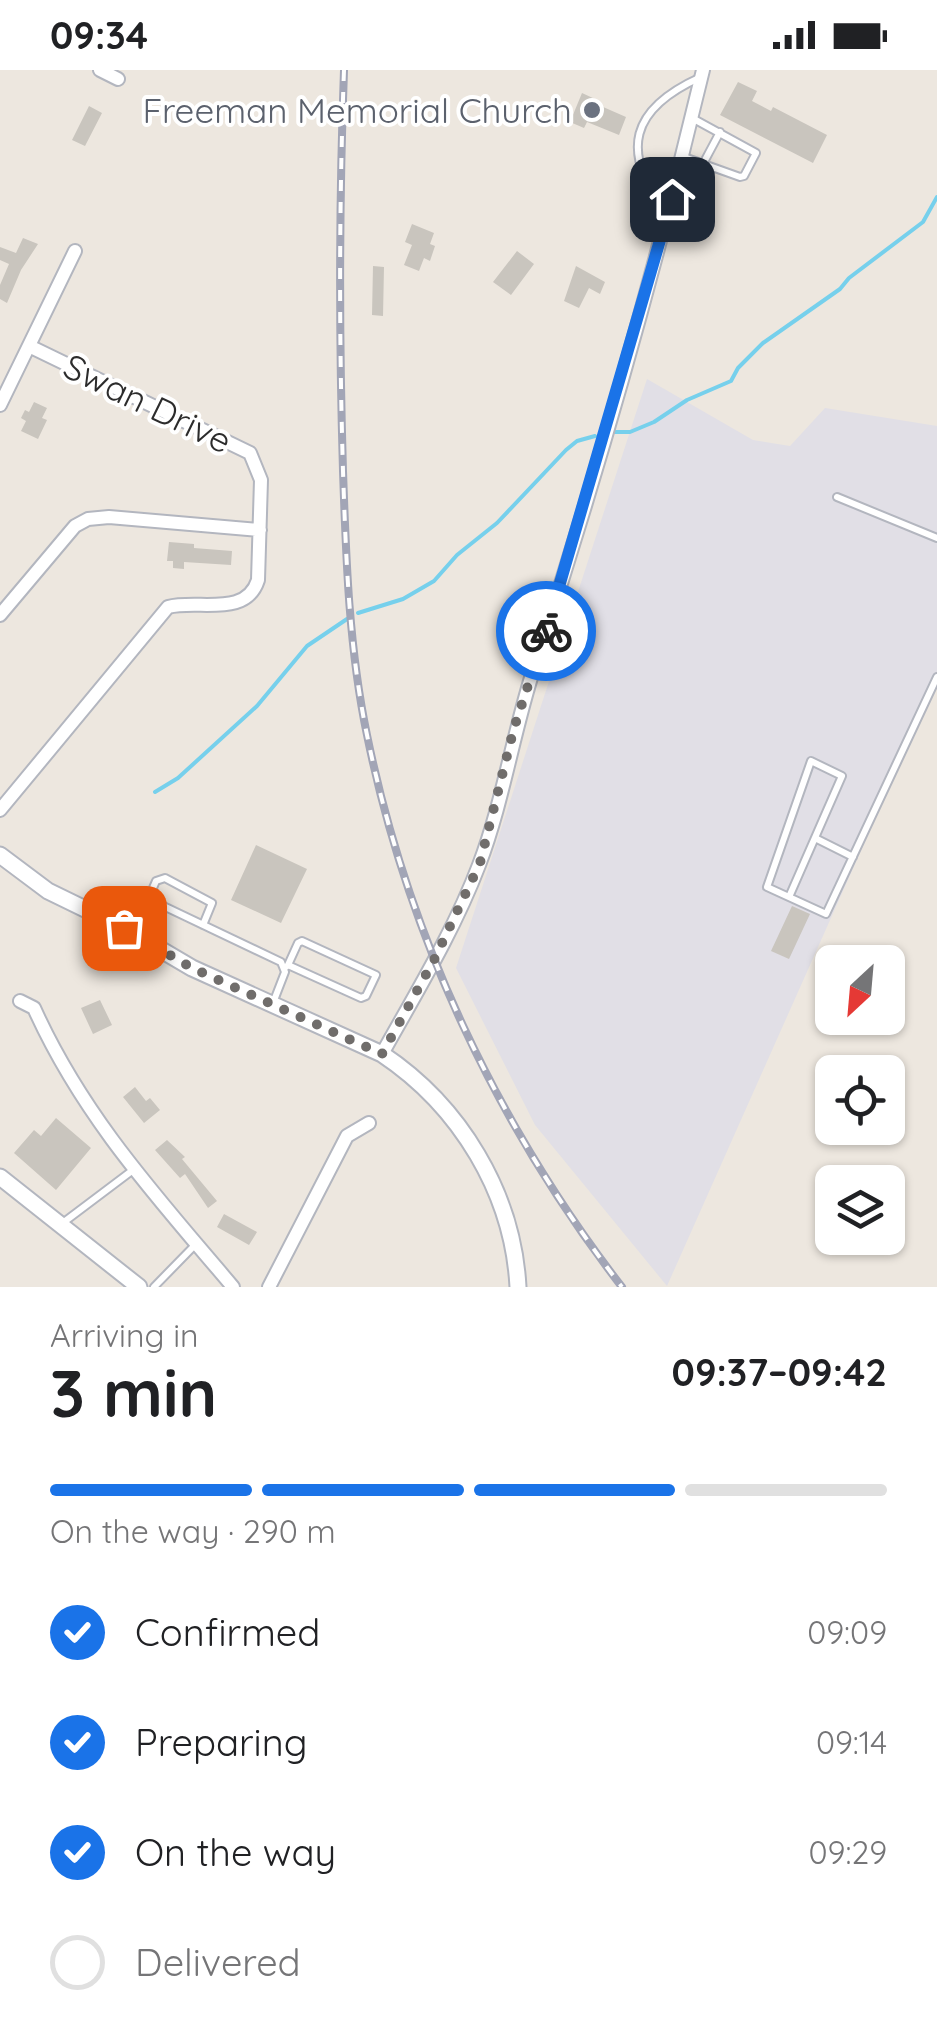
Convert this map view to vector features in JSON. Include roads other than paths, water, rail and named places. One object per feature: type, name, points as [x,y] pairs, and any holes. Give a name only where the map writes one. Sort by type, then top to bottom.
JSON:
[{"type":"street","points":[[100,70],[118,78]]},
{"type":"street","points":[[382,1054],[434,960],[480,863],[514,728],[559,592],[668,216],[703,73]]},
{"type":"street","points":[[0,406],[75,251]]},
{"type":"street","name":"Swan Drive","points":[[0,810],[168,607],[232,604],[248,597],[258,580],[261,480],[250,454],[29,346]]},
{"type":"street","points":[[0,615],[74,526],[88,519],[109,517],[260,530]]},
{"type":"street","points":[[0,855],[48,892],[133,933],[192,968],[382,1054],[409,1073],[440,1104],[482,1161],[496,1188],[512,1237],[518,1287]]},
{"type":"street","points":[[20,1000],[34,1008],[82,1100],[133,1170],[233,1287]]},
{"type":"street","points":[[270,1287],[347,1136],[369,1123]]},
{"type":"street","points":[[0,1178],[140,1287]]},
{"type":"lane","points":[[668,216],[642,177],[636,150],[638,134],[661,100],[703,73]]},
{"type":"lane","points":[[683,156],[740,177],[756,153],[692,118]]},
{"type":"lane","points":[[704,162],[720,132]]},
{"type":"lane","points":[[837,497],[937,538]]},
{"type":"lane","points":[[789,897],[842,776],[811,761],[767,887],[826,914],[937,677]]},
{"type":"lane","points":[[815,838],[853,857]]},
{"type":"lane","points":[[133,933],[156,880],[165,878],[212,903],[202,925]]},
{"type":"lane","points":[[144,908],[155,902],[287,966],[360,998],[366,996],[376,975],[302,940],[298,942],[287,966],[272,1004]]},
{"type":"lane","points":[[59,1226],[133,1170]]},
{"type":"lane","points":[[154,1287],[196,1244]]},
{"type":"waterway","points":[[614,432],[630,432],[654,422],[687,400],[731,381],[738,368],[763,343],[840,289],[923,222],[937,197]]},
{"type":"waterway","points":[[358,613],[403,599],[434,581],[457,555],[497,523],[566,450],[577,441],[595,436]]},
{"type":"waterway","points":[[155,792],[178,778],[257,706],[307,646],[347,619]]},
{"type":"railway","points":[[344,70],[340,270],[343,471],[352,637],[367,735],[407,883],[463,1026],[535,1161],[622,1287]]},
{"type":"place","name":"Freeman Memorial Church","points":[[592,110]]}]
